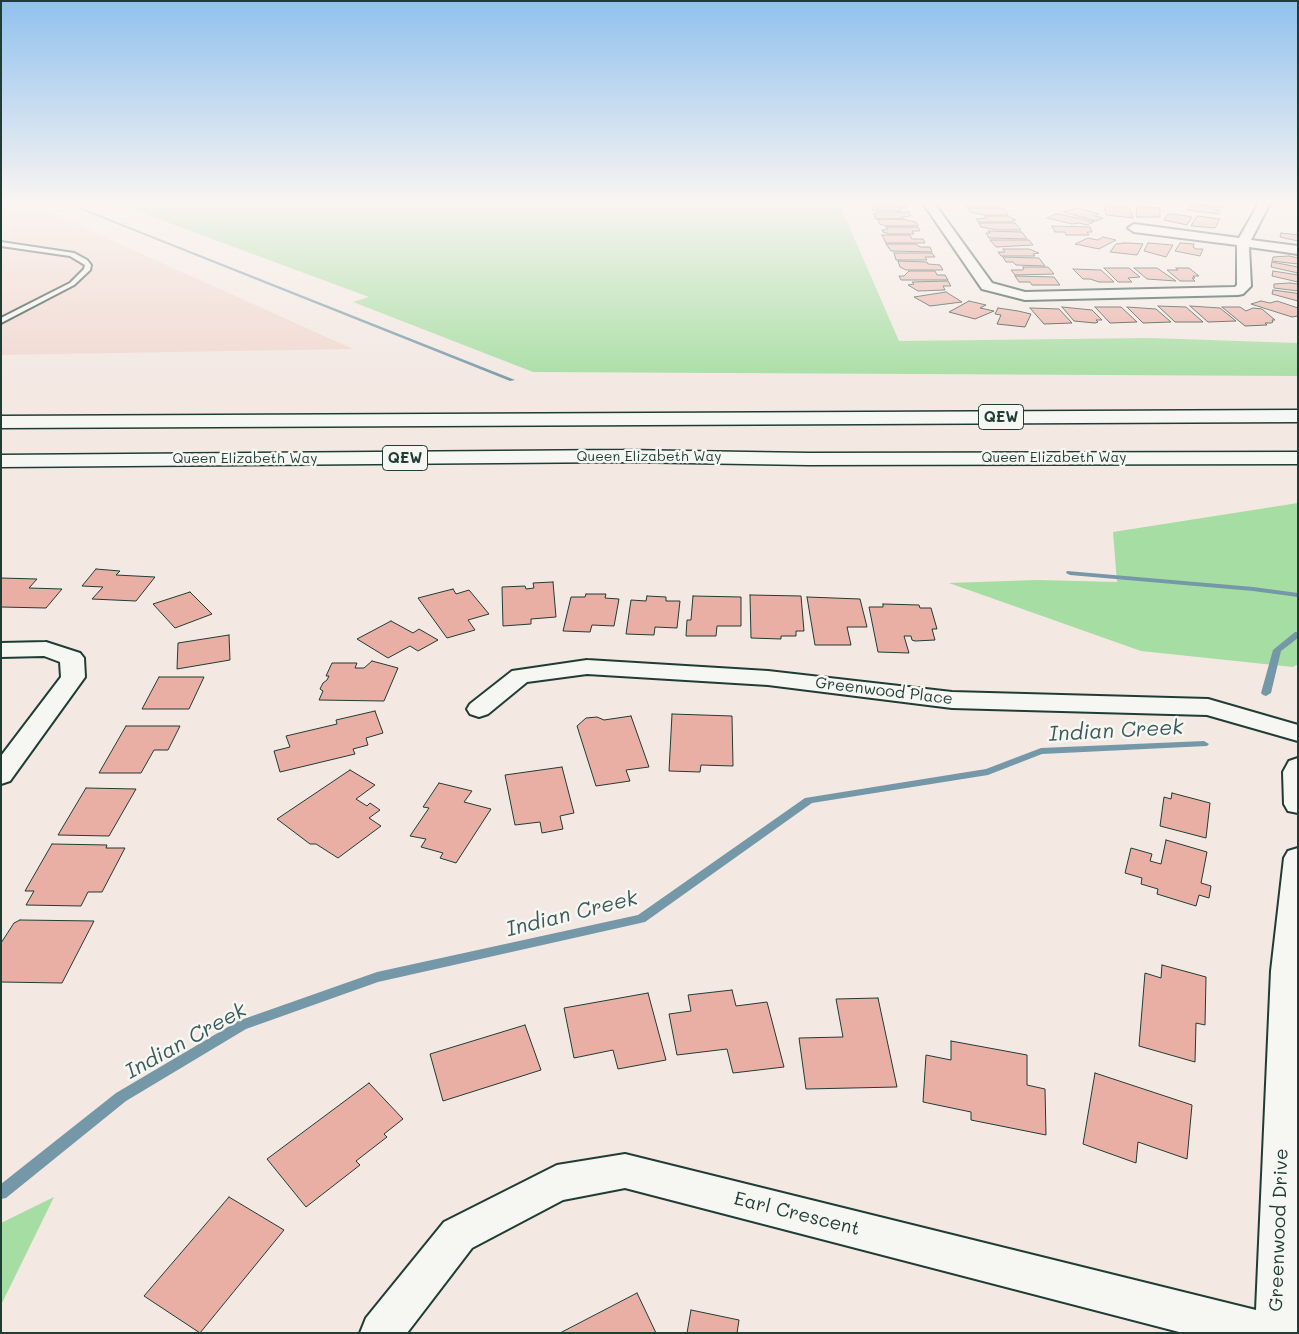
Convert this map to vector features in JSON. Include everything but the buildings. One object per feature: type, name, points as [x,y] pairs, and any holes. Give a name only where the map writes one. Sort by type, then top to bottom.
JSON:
[{"type":"highway","name":"QEW","points":[[1,422],[1298,416]]},
{"type":"highway","name":"Queen Elizabeth Way","points":[[1,460],[614,456],[1298,458]]},
{"type":"street","points":[[970,265],[987,286],[1000,292],[1025,296],[1238,291],[1244,286],[1244,265]]},
{"type":"street","points":[[1,650],[46,649],[72,658],[73,677],[1,775]]},
{"type":"street","name":"Greenwood Place","points":[[479,709],[520,676],[587,667],[768,678],[952,700],[1208,707],[1298,733]]},
{"type":"street","points":[[1298,767],[1296,772],[1298,804]]},
{"type":"street","name":"Greenwood Drive","points":[[1276,1333],[1298,858]]},
{"type":"street","name":"Earl Crescent","points":[[381,1333],[458,1234],[557,1183],[624,1171],[1265,1333]]},
{"type":"lane","points":[[1,321],[72,284],[87,270],[88,265]]},
{"type":"shaded area","points":[[1,265],[167,265],[353,349],[1,355]]},
{"type":"green space","points":[[283,265],[866,265],[899,341],[1150,338],[1298,343],[1298,376],[533,372],[353,302],[369,297]]},
{"type":"green space","points":[[1298,503],[1298,664],[1293,667],[1141,651],[949,583],[1037,580],[1117,582],[1113,532]]},
{"type":"green space","points":[[54,1197],[1,1305],[1,1223]]},
{"type":"waterway","points":[[223,265],[512,380]]},
{"type":"waterway","points":[[1070,573],[1253,589],[1298,595]]},
{"type":"waterway","name":"Indian Creek","points":[[1266,693],[1277,650],[1298,634]]},
{"type":"waterway","name":"Indian Creek","points":[[1,1193],[121,1097],[242,1025],[377,977],[641,919],[809,800],[988,772],[1041,751],[1204,744]]}]
